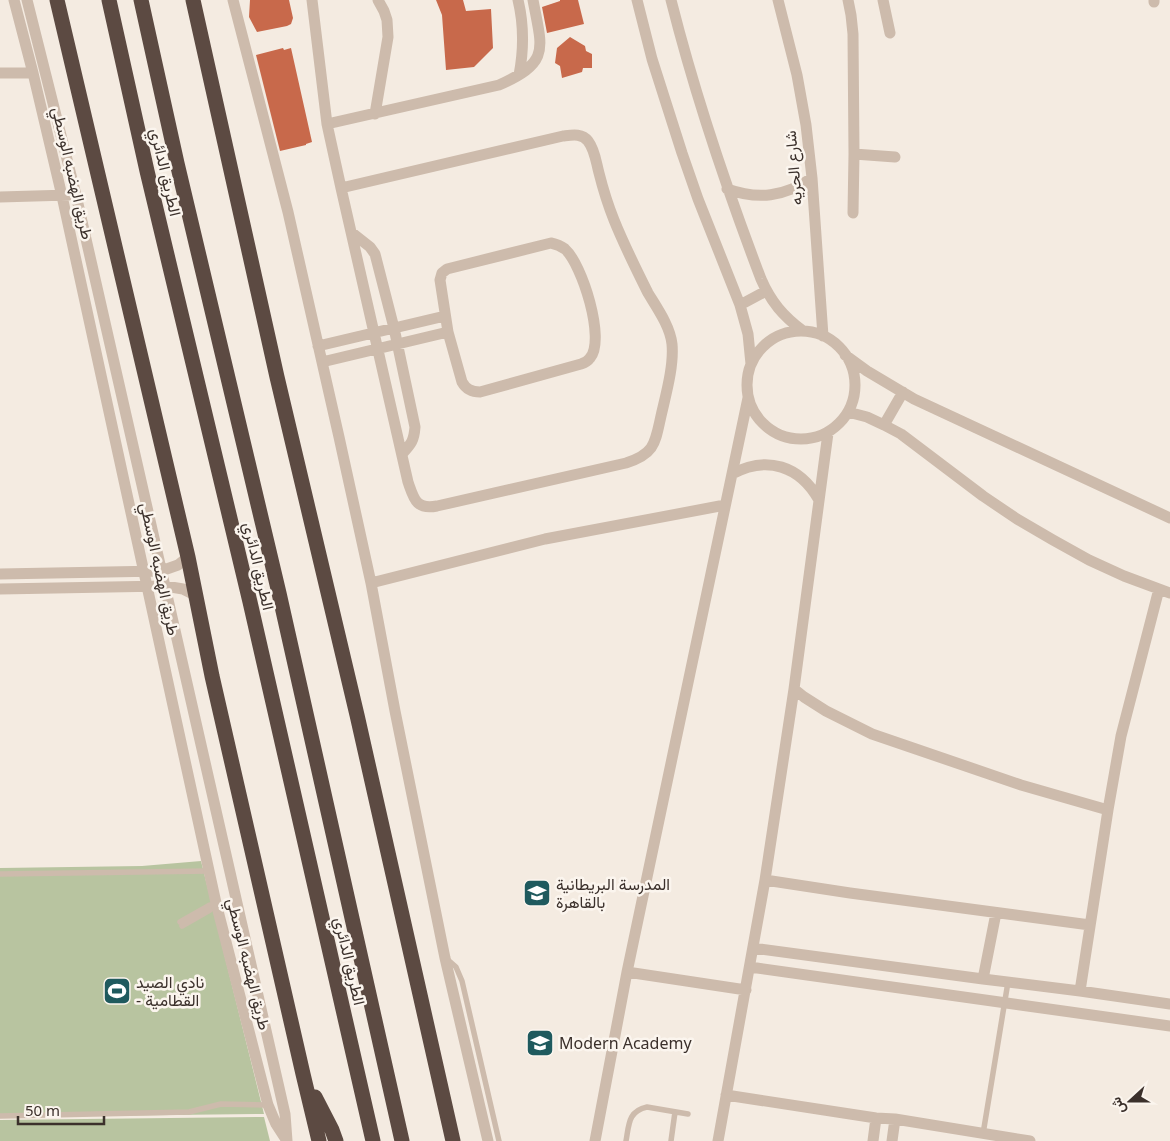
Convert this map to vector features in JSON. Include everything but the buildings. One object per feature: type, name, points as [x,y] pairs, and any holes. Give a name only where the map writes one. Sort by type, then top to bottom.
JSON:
[{"type":"highway","points":[[57,0],[188,557],[215,685],[319,1141]]},
{"type":"highway","name":"الطريق الدائري","points":[[109,0],[147,171],[248,593],[373,1141]]},
{"type":"highway","name":"الطريق الدائري","points":[[141,0],[186,200],[279,593],[402,1141]]},
{"type":"highway","points":[[193,0],[277,377],[357,716],[453,1141]]},
{"type":"highway","points":[[303,1074],[336,1141]]},
{"type":"street","name":"طريق الهضبه الوسطي","points":[[14,0],[62,196],[216,903],[268,1104],[276,1124],[287,1141]]},
{"type":"street","name":"طريق الهضبه الوسطي","points":[[27,0],[76,195],[285,1114],[287,1141]]},
{"type":"street","points":[[233,0],[288,212],[322,362],[371,584],[445,958],[488,1141]]},
{"type":"street","points":[[312,0],[327,124],[341,188],[351,232],[375,332],[408,482],[412,495],[419,504],[426,508],[636,460],[652,448],[672,362],[671,342],[665,324],[620,236],[606,198],[593,149],[584,137],[563,136],[341,188]]},
{"type":"street","points":[[375,114],[388,37],[387,20],[378,0]]},
{"type":"street","points":[[518,0],[523,24],[522,62],[519,75]]},
{"type":"street","points":[[327,124],[499,85],[519,75],[533,64],[540,52],[540,39],[533,0]]},
{"type":"street","points":[[637,0],[652,59],[682,153],[740,305],[748,334],[751,364]]},
{"type":"street","points":[[671,0],[698,97],[727,189],[766,291],[782,314],[803,331]]},
{"type":"street","name":"شارع الحريه","points":[[778,0],[802,100],[809,151],[823,336]]},
{"type":"street","points":[[848,0],[853,34],[853,213]]},
{"type":"street","points":[[883,0],[890,34]]},
{"type":"street","points":[[0,73],[33,73]]},
{"type":"street","points":[[854,154],[895,157]]},
{"type":"street","points":[[727,189],[746,194],[776,194],[795,188],[812,178]]},
{"type":"street","points":[[0,197],[76,195]]},
{"type":"street","points":[[351,232],[370,246],[375,254],[394,328],[415,427],[415,436],[402,454]]},
{"type":"street","points":[[551,243],[561,246],[569,253],[584,282],[593,314],[595,347],[591,358],[581,364],[476,392],[467,389],[462,382],[448,332],[440,280],[444,271],[551,243]]},
{"type":"street","points":[[740,305],[766,291]]},
{"type":"street","points":[[318,346],[445,316]]},
{"type":"street","points":[[595,1141],[627,972],[748,398],[748,375],[751,364],[760,350],[772,339],[787,333],[803,331],[823,336],[836,344],[846,355],[867,371],[903,392],[1170,518]]},
{"type":"street","points":[[322,362],[448,332]]},
{"type":"street","points":[[748,398],[755,413],[765,426],[780,435],[796,440],[812,439],[828,433],[840,424],[854,398],[855,383],[852,368],[846,355]]},
{"type":"street","points":[[884,425],[903,392]]},
{"type":"street","points":[[848,412],[884,425],[901,434],[983,496],[1046,536],[1089,560],[1124,576],[1165,591],[1121,736],[1080,991]]},
{"type":"street","points":[[718,1141],[765,880],[794,689],[828,433]]},
{"type":"street","points":[[732,474],[741,469],[761,464],[782,467],[791,470],[808,483],[819,500]]},
{"type":"street","points":[[371,584],[544,539],[725,505]]},
{"type":"street","points":[[0,574],[161,571],[173,568],[188,557]]},
{"type":"street","points":[[0,589],[164,586],[184,590],[195,595]]},
{"type":"street","points":[[794,689],[826,711],[872,734],[1021,785],[1108,810]]},
{"type":"street","points":[[765,880],[1090,925]]},
{"type":"street","points":[[216,903],[236,900]]},
{"type":"street","points":[[983,979],[996,913]]},
{"type":"street","points":[[753,948],[1170,1004]]},
{"type":"street","points":[[750,966],[1170,1026]]},
{"type":"street","points":[[627,972],[746,990]]},
{"type":"street","points":[[726,1095],[876,1118],[895,1119],[1030,1141]]},
{"type":"street","points":[[873,1141],[876,1118]]},
{"type":"street","points":[[892,1141],[895,1119]]},
{"type":"lane","points":[[0,874],[210,871]]},
{"type":"lane","points":[[181,924],[216,903]]},
{"type":"lane","points":[[445,958],[456,967],[462,980],[500,1141]]},
{"type":"lane","points":[[983,1134],[1008,982]]},
{"type":"lane","points":[[467,1052],[478,1049]]},
{"type":"lane","points":[[0,1116],[189,1112],[221,1104],[268,1104]]},
{"type":"lane","points":[[626,1141],[631,1117],[641,1108],[648,1107],[688,1114]]},
{"type":"lane","points":[[480,1110],[492,1108]]},
{"type":"lane","points":[[671,1141],[675,1112]]},
{"type":"green space","name":"نادي الصيد - القطامية","points":[[201,861],[264,1114],[0,1117],[0,868],[142,866]]},
{"type":"green space","points":[[264,1117],[270,1141],[0,1141],[0,1120]]},
{"type":"place","name":"المدرسة البريطانية بالقاهرة","points":[[537,893]]},
{"type":"place","name":"نادي الصيد - القطامية","points":[[117,991]]},
{"type":"place","name":"Modern Academy","points":[[540,1043]]}]
